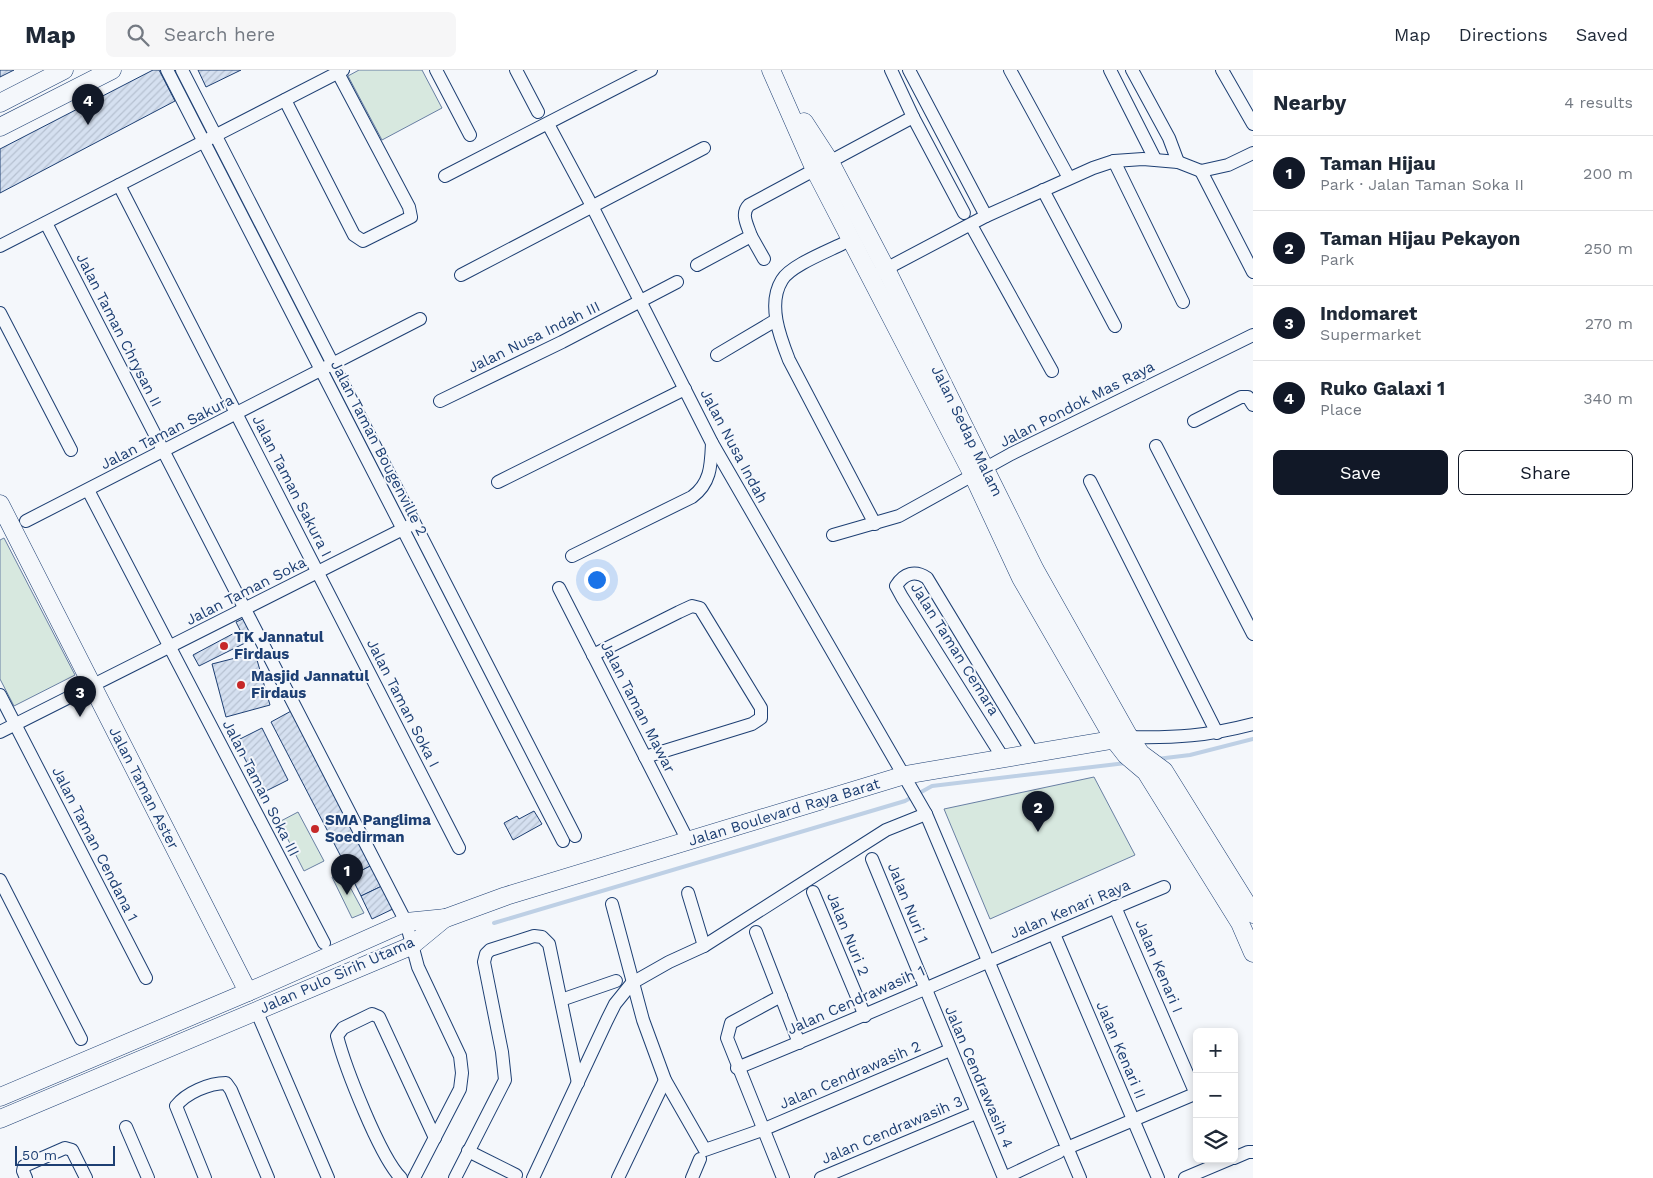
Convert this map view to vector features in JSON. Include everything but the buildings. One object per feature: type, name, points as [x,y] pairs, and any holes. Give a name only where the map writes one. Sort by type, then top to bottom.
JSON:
[{"type":"main road","points":[[0,103],[64,70]]},
{"type":"main road","points":[[0,126],[112,70]]},
{"type":"main road","name":"Jalan Sedap Malam","points":[[775,77],[823,166],[979,472],[1035,570],[1122,739],[1146,772],[1240,923],[1253,953]]},
{"type":"main road","name":"Jalan Taman Aster","points":[[0,504],[13,526],[92,686],[248,992]]},
{"type":"main road","name":"Jalan Boulevard Raya Barat","points":[[446,918],[506,896],[688,841],[908,781],[1002,758],[1122,739]]},
{"type":"main road","name":"Jalan Sedap Malam","points":[[1133,754],[1164,771],[1253,914]]},
{"type":"main road","name":"Jalan Pulo Sirih Utama","points":[[0,1097],[248,992],[406,922],[446,918]]},
{"type":"main road","name":"Jalan Pulo Sirih Utama","points":[[0,1119],[411,946],[446,918]]},
{"type":"main road","points":[[198,1013],[206,1032]]},
{"type":"street","name":"Jalan Taman Bougenville 2","points":[[166,70],[203,142],[327,368]]},
{"type":"street","name":"Jalan Taman Bougenville 2","points":[[182,70],[216,136],[327,368],[569,838]]},
{"type":"street","points":[[436,70],[470,135]]},
{"type":"street","points":[[516,70],[538,112]]},
{"type":"street","points":[[891,70],[913,117],[964,213]]},
{"type":"street","points":[[909,70],[986,216]]},
{"type":"street","points":[[1010,70],[1069,178]]},
{"type":"street","points":[[1110,70],[1155,159]]},
{"type":"street","points":[[1132,70],[1169,138],[1178,162]]},
{"type":"street","points":[[1222,70],[1253,124]]},
{"type":"street","points":[[0,246],[340,71],[409,207],[411,217],[363,241],[354,236],[285,100]]},
{"type":"street","points":[[445,176],[548,124],[644,72]]},
{"type":"street","points":[[764,259],[744,215],[746,209],[913,117]]},
{"type":"street","name":"Jalan Nusa Indah","points":[[548,124],[592,206],[712,443],[923,808],[988,961],[1063,1150],[1080,1178]]},
{"type":"street","points":[[461,275],[704,148]]},
{"type":"street","points":[[878,273],[986,216],[1069,178],[1114,161],[1155,159],[1178,162],[1201,171],[1228,165],[1253,152]]},
{"type":"street","points":[[1114,161],[1184,302]]},
{"type":"street","points":[[1201,171],[1253,272]]},
{"type":"street","name":"Jalan Taman Sakura I","points":[[119,185],[318,572]]},
{"type":"street","points":[[1043,190],[1115,326]]},
{"type":"street","name":"Jalan Taman Chrysan II","points":[[46,223],[406,922],[411,946],[442,1022],[460,1056],[462,1073],[460,1089],[414,1178]]},
{"type":"street","points":[[971,225],[1052,371]]},
{"type":"street","points":[[697,265],[752,236]]},
{"type":"street","points":[[842,244],[793,270],[782,280],[777,293],[776,320],[780,340],[789,360],[875,524]]},
{"type":"street","name":"Jalan Nusa Indah III","points":[[440,401],[596,325],[677,282]]},
{"type":"street","points":[[0,314],[71,450]]},
{"type":"street","name":"Jalan Taman Sakura","points":[[13,526],[88,490],[420,319]]},
{"type":"street","points":[[717,355],[776,320]]},
{"type":"street","name":"Jalan Pondok Mas Raya","points":[[834,535],[899,516],[979,472],[1253,335]]},
{"type":"street","points":[[498,482],[685,390]]},
{"type":"street","points":[[1194,421],[1241,397],[1248,397],[1253,405]]},
{"type":"street","points":[[572,556],[701,491],[710,471],[712,443]]},
{"type":"street","points":[[1156,446],[1253,634]]},
{"type":"street","points":[[1090,481],[1217,733]]},
{"type":"street","name":"Jalan Taman Soka III","points":[[88,490],[324,943]]},
{"type":"street","name":"Jalan Taman Soka","points":[[0,732],[408,527]]},
{"type":"street","name":"Jalan Taman Soka I","points":[[318,572],[459,848]]},
{"type":"street","name":"Jalan Taman Cemara","points":[[1002,758],[896,586],[900,579],[911,573],[920,573],[927,578],[1033,753]]},
{"type":"street","name":"Jalan Taman Mawar","points":[[559,588],[688,841]]},
{"type":"street","points":[[593,655],[692,606],[700,608],[761,708],[761,718],[752,724],[645,757]]},
{"type":"street","name":"Jalan Taman Cendana 1","points":[[0,696],[146,978]]},
{"type":"street","points":[[1122,739],[1179,738],[1217,733],[1253,724]]},
{"type":"street","points":[[533,1178],[611,1012],[632,983],[704,946],[923,808]]},
{"type":"street","name":"Jalan Nuri 1","points":[[872,859],[924,988]]},
{"type":"street","points":[[0,880],[81,1039]]},
{"type":"street","name":"Jalan Kenari Raya","points":[[988,961],[1164,887]]},
{"type":"street","name":"Jalan Nuri 2","points":[[814,892],[865,1016]]},
{"type":"street","points":[[688,893],[704,946]]},
{"type":"street","points":[[612,904],[643,1020],[665,1080],[618,1178]]},
{"type":"street","name":"Jalan Kenari I","points":[[1116,907],[1193,1087]]},
{"type":"street","points":[[756,932],[799,1043]]},
{"type":"street","name":"Jalan Kenari II","points":[[1054,934],[1158,1178]]},
{"type":"street","points":[[455,1178],[505,1080],[502,1052],[484,962],[486,954],[493,948],[534,936],[542,938],[551,950],[578,1083]]},
{"type":"street","name":"Jalan Cendrawasih 1","points":[[737,1068],[865,1016],[988,961]]},
{"type":"street","points":[[561,1000],[616,982]]},
{"type":"street","name":"Jalan Cendrawasih 4","points":[[924,988],[1004,1178]]},
{"type":"street","points":[[781,996],[729,1024],[727,1038],[737,1068],[783,1178]]},
{"type":"street","points":[[256,1010],[328,1178]]},
{"type":"street","points":[[401,1178],[391,1167],[353,1080],[337,1036],[342,1028],[372,1014],[379,1017],[435,1138]]},
{"type":"street","name":"Jalan Cendrawasih 2","points":[[665,1080],[705,1150],[762,1130],[950,1050]]},
{"type":"street","points":[[205,1178],[176,1106],[181,1099],[215,1083],[226,1083],[231,1090],[268,1178]]},
{"type":"street","points":[[1004,1178],[1132,1119],[1193,1095]]},
{"type":"street","name":"Jalan Cendrawasih 3","points":[[822,1178],[976,1113]]},
{"type":"street","points":[[126,1126],[148,1178]]},
{"type":"street","points":[[26,1178],[22,1171],[24,1166],[65,1148],[72,1150],[86,1178]]},
{"type":"street","points":[[468,1151],[516,1175]]},
{"type":"street","points":[[1238,1156],[1253,1152]]},
{"type":"street","points":[[692,1178],[700,1159]]},
{"type":"street","points":[[1185,1178],[1221,1163]]},
{"type":"shaded area","points":[[359,70],[422,70],[442,108],[382,140],[348,76]]},
{"type":"shaded area","points":[[4,538],[75,675],[14,706],[0,679],[0,540]]},
{"type":"shaded area","points":[[1094,777],[1135,855],[990,919],[944,809]]},
{"type":"shaded area","points":[[298,812],[324,861],[304,871],[279,822]]},
{"type":"shaded area","points":[[342,872],[364,913],[352,918],[332,877]]},
{"type":"waterway","points":[[1157,759],[1190,755],[1253,739]]},
{"type":"waterway","points":[[494,923],[905,801],[932,786],[1126,763]]},
{"type":"place","name":"Ruko Galaxi 1","points":[[88,125]]},
{"type":"place","name":"TK Jannatul Firdaus","points":[[224,646]]},
{"type":"place","name":"Masjid Jannatul Firdaus","points":[[241,685]]},
{"type":"place","name":"Indomaret","points":[[80,717]]},
{"type":"place","name":"SMA Panglima Soedirman","points":[[315,829]]},
{"type":"place","name":"Taman Hijau Pekayon","points":[[1038,832]]},
{"type":"place","name":"Taman Hijau","points":[[347,895]]}]
